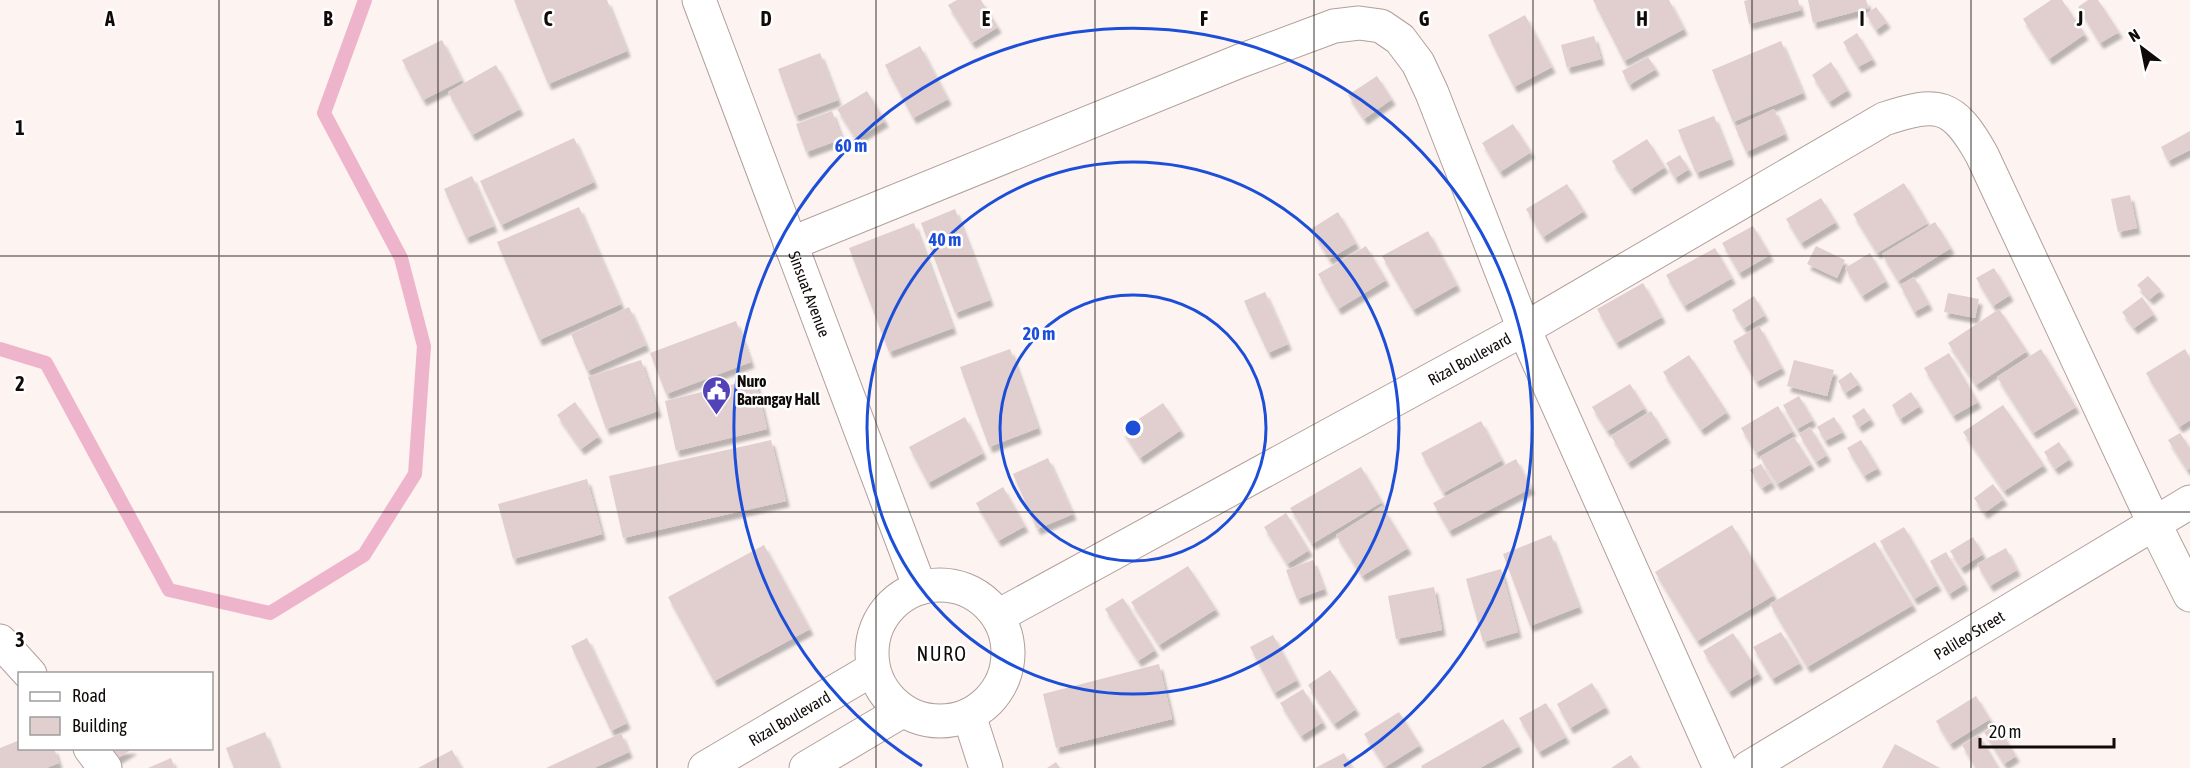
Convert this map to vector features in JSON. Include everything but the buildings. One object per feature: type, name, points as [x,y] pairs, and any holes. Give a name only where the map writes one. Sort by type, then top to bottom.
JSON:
[{"type":"street","name":"Sinsuat Avenue","points":[[699,0],[920,588]]},
{"type":"street","points":[[790,244],[1240,61],[1334,26],[1359,23],[1381,26],[1400,39],[1418,63],[1432,93],[1524,329],[1720,768]]},
{"type":"street","name":"Rizal Boulevard","points":[[998,616],[1524,329],[1884,119],[1913,109],[1940,109],[1956,117],[1969,131],[2155,525]]},
{"type":"street","name":"Palileo Street","points":[[1748,768],[2190,502]]},
{"type":"street","points":[[2155,525],[2190,595]]},
{"type":"street","points":[[942,585],[963,589],[983,600],[998,616],[1007,637],[1008,661],[1002,683],[988,702],[969,715],[946,721],[923,720],[902,711],[879,686],[873,669],[872,649],[876,629],[886,611],[901,597],[920,588],[942,585]]},
{"type":"street","points":[[0,641],[28,672]]},
{"type":"street","name":"Rizal Boulevard","points":[[705,768],[873,669]]},
{"type":"street","points":[[806,768],[902,711]]},
{"type":"street","points":[[969,715],[986,768]]},
{"type":"street","points":[[92,750],[105,768]]},
{"type":"waterway","points":[[0,349],[46,363],[169,590],[270,613],[364,555],[415,474],[424,346],[401,258],[324,113],[365,0]]},
{"type":"place","name":"Nuro Barangay Hall","points":[[716,416]]},
{"type":"district","name":"NURO","points":[[942,653]]}]
